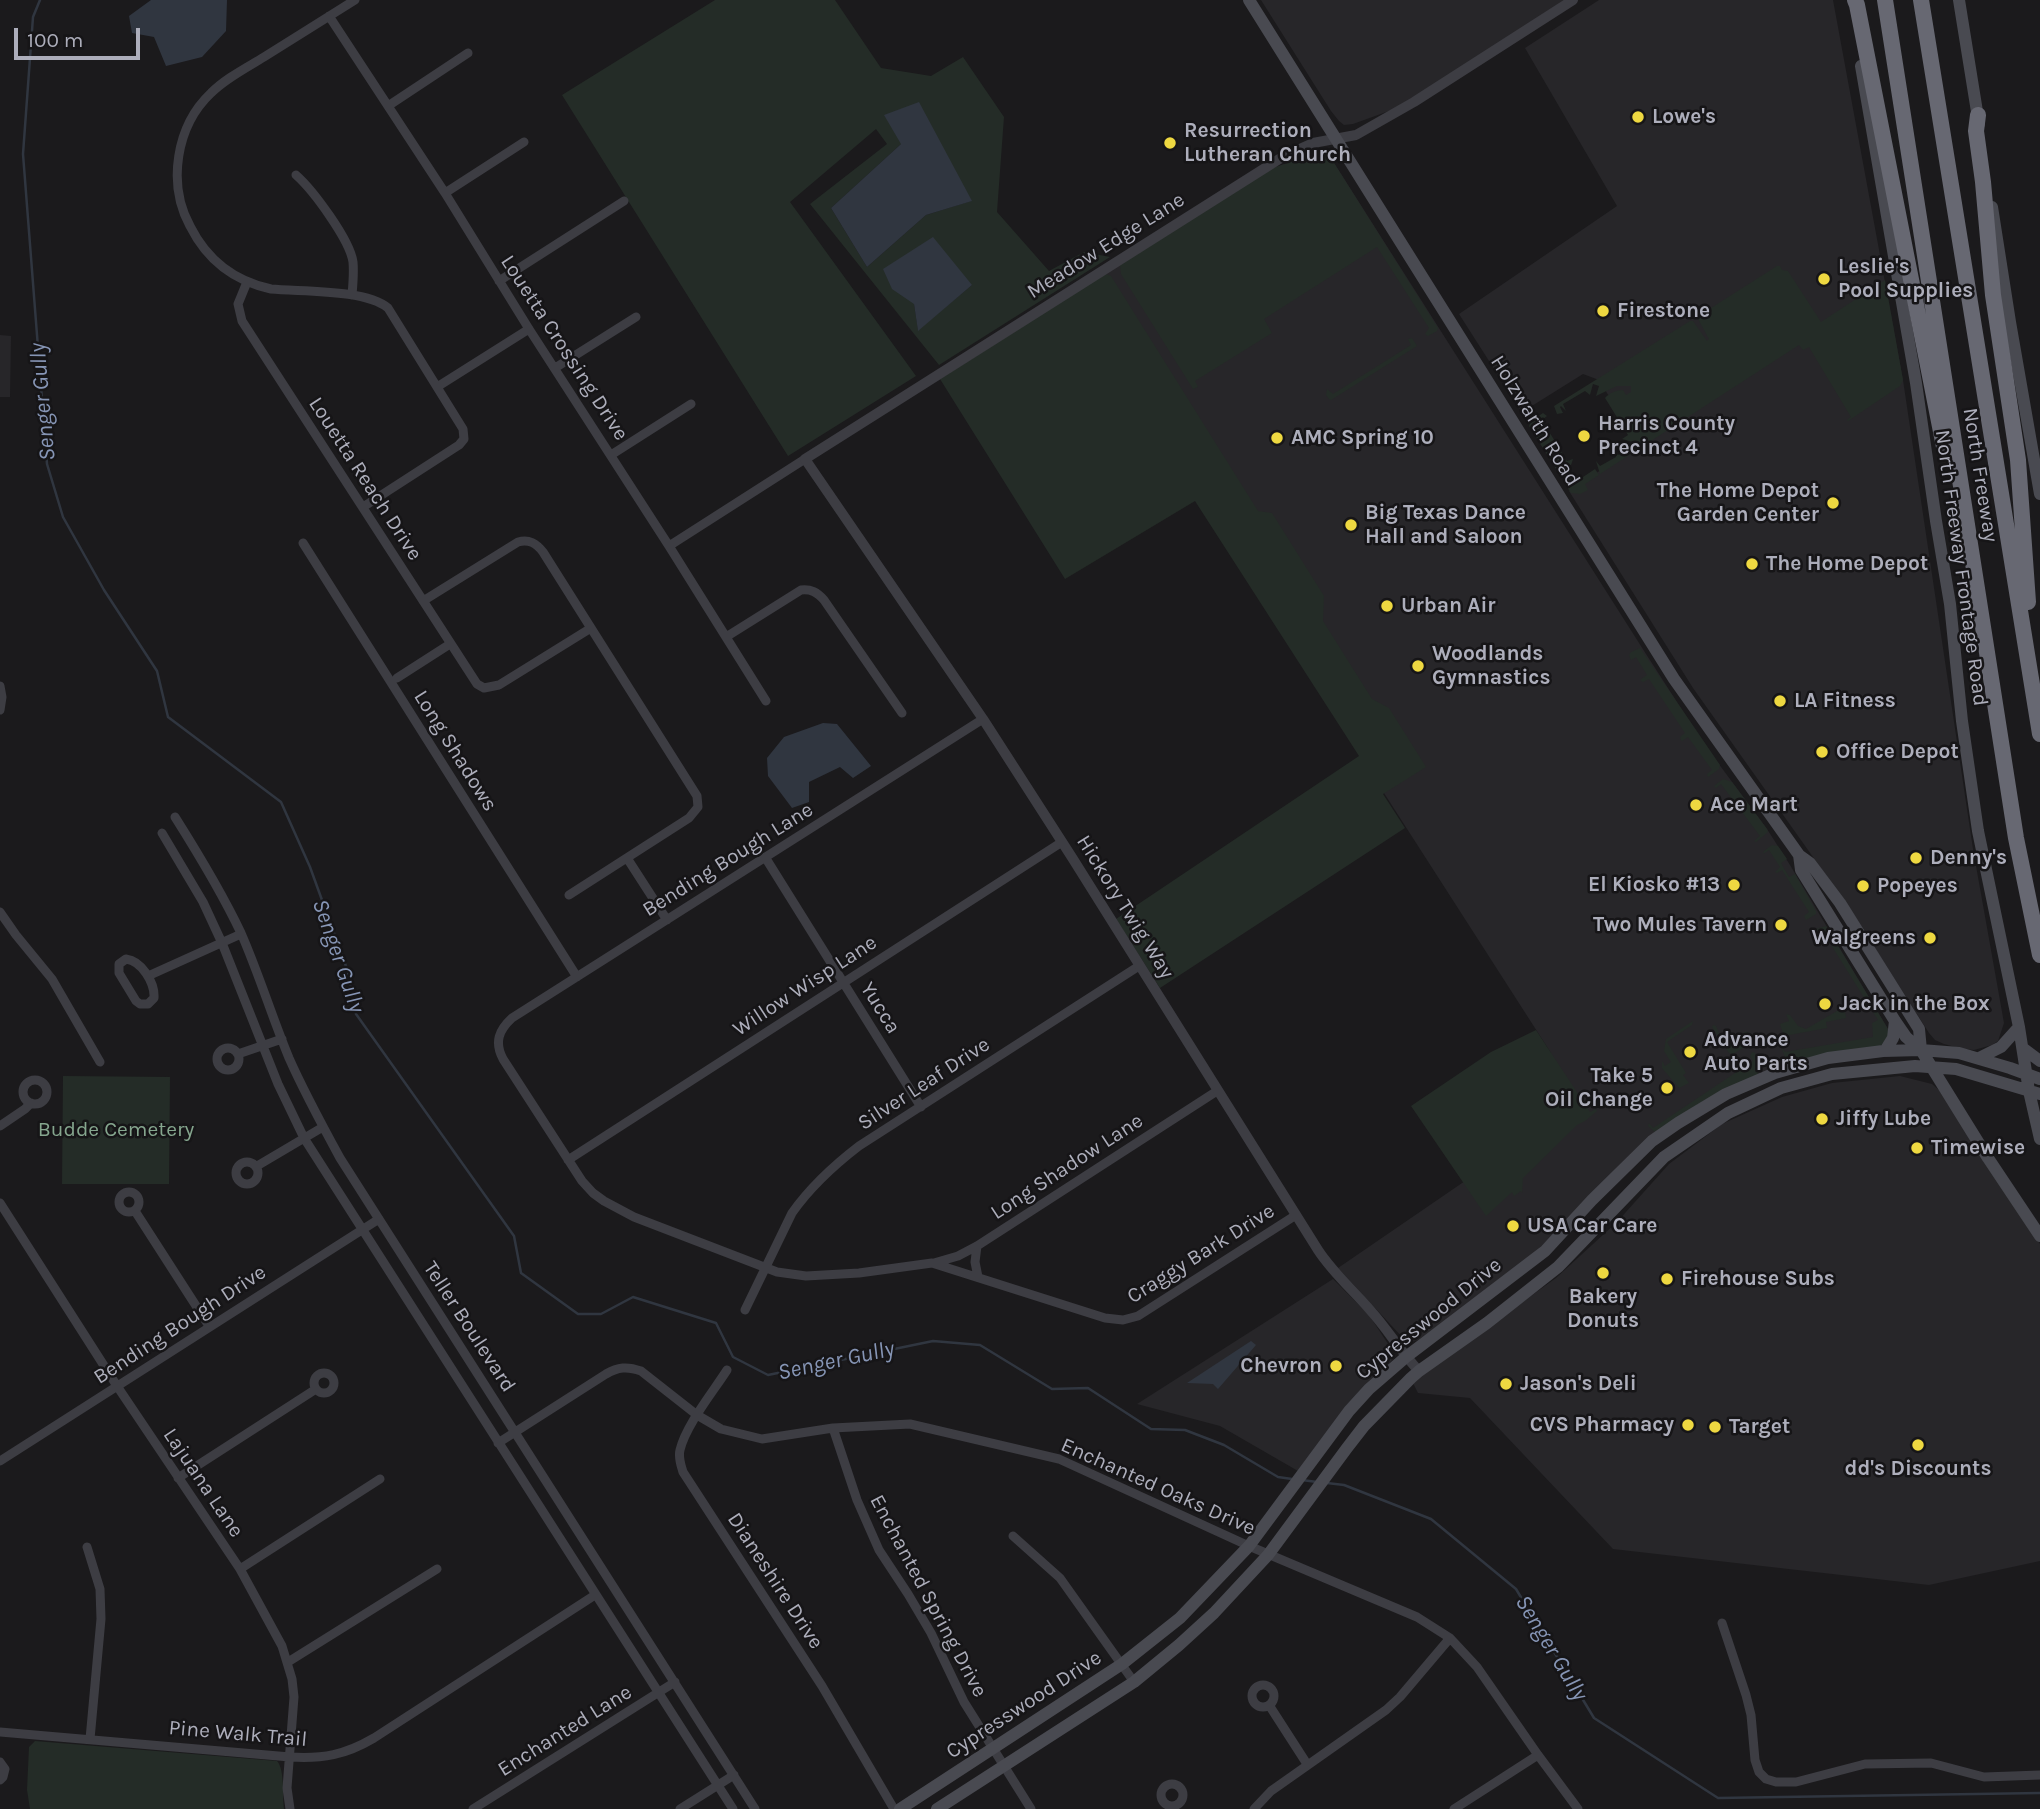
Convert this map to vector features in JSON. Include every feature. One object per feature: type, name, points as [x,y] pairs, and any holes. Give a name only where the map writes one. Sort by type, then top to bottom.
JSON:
[{"type":"highway","points":[[1852,0],[1857,5],[1928,362],[1973,617],[1983,631]]},
{"type":"highway","name":"North Freeway","points":[[1885,0],[1983,631],[2017,838],[2040,955]]},
{"type":"highway","name":"North Freeway","points":[[1921,0],[2040,734]]},
{"type":"highway","points":[[1978,115],[1976,131],[1993,295],[2018,460],[2037,713]]},
{"type":"main road","name":"Holzwarth Road","points":[[1249,0],[1674,679],[1798,855],[1810,863],[1840,903],[1919,1029],[1921,1050]]},
{"type":"main road","name":"North Freeway Frontage Road","points":[[1852,0],[1950,604],[1962,721],[1978,831],[2024,1049],[2034,1077],[2040,1139]]},
{"type":"main road","points":[[1959,0],[2040,494]]},
{"type":"main road","name":"Holzwarth Road","points":[[1798,855],[1801,870],[1895,1021],[1906,1037],[1921,1050],[1987,1158],[2040,1236]]},
{"type":"main road","points":[[1885,1051],[1893,1038],[1895,1021]]},
{"type":"main road","points":[[1979,1058],[2001,1047],[2019,1027]]},
{"type":"main road","points":[[2024,1049],[2040,1060]]},
{"type":"main road","name":"Cypresswood Drive","points":[[900,1809],[1122,1664],[1180,1618],[1249,1546],[1349,1411],[1369,1389],[1406,1357],[1545,1251],[1652,1141],[1712,1101],[1775,1073],[1828,1058],[1885,1051],[1944,1051],[1979,1058],[2034,1077]]},
{"type":"main road","name":"Cypresswood Drive","points":[[937,1809],[1134,1682],[1214,1613],[1268,1555],[1364,1426],[1419,1371],[1487,1323],[1558,1267],[1664,1157],[1728,1113],[1781,1088],[1832,1074],[1878,1069],[1956,1069],[2034,1092]]},
{"type":"main road","points":[[1652,1141],[1664,1157]]},
{"type":"main road","points":[[1545,1251],[1558,1267]]},
{"type":"main road","points":[[1349,1411],[1364,1426]]},
{"type":"street","points":[[355,0],[212,92],[192,117],[182,144],[176,173],[178,197],[188,223],[207,253],[220,266],[247,282],[271,289],[352,295],[376,299],[388,308],[463,429],[464,439],[459,445],[363,507]]},
{"type":"street","name":"Meadow Edge Lane","points":[[669,545],[1284,156],[1313,143],[1356,135],[1414,102],[1573,0]]},
{"type":"street","name":"Louetta Crossing Drive","points":[[330,16],[766,701]]},
{"type":"street","points":[[388,106],[468,53]]},
{"type":"street","points":[[445,193],[524,142]]},
{"type":"street","points":[[296,175],[313,192],[349,248],[353,262],[352,295]]},
{"type":"street","points":[[499,281],[624,201]]},
{"type":"street","name":"Louetta Reach Drive","points":[[247,282],[238,304],[242,321],[473,680],[484,688],[499,685],[591,628]]},
{"type":"street","points":[[555,368],[636,317]]},
{"type":"street","points":[[437,387],[529,328]]},
{"type":"street","points":[[611,455],[691,404]]},
{"type":"street","name":"Hickory Twig Way","points":[[805,459],[983,719],[1333,1271],[1372,1312],[1419,1371]]},
{"type":"street","points":[[423,601],[512,544],[529,540],[535,544],[543,552],[693,789],[698,801],[697,810],[690,818],[569,895]]},
{"type":"street","name":"Long Shadows","points":[[303,543],[577,977]]},
{"type":"street","points":[[726,637],[801,590],[813,591],[824,600],[902,713]]},
{"type":"street","points":[[397,678],[450,644]]},
{"type":"street","points":[[0,686],[0,710]]},
{"type":"street","name":"Bending Bough Lane","points":[[568,1160],[503,1059],[498,1037],[512,1018],[983,719]]},
{"type":"street","name":"Teller Boulevard","points":[[175,817],[214,879],[241,934],[282,1038],[323,1127],[755,1809]]},
{"type":"street","name":"Teller Boulevard","points":[[162,833],[203,902],[278,1084],[304,1138],[733,1809]]},
{"type":"street","name":"Willow Wisp Lane","points":[[568,1160],[1062,842]]},
{"type":"street","points":[[175,854],[192,844]]},
{"type":"street","name":"Yucca","points":[[765,857],[921,1107]]},
{"type":"street","points":[[627,858],[667,920]]},
{"type":"street","points":[[0,912],[52,979],[100,1062]]},
{"type":"street","points":[[148,976],[241,934]]},
{"type":"street","points":[[126,959],[135,961],[148,976],[154,989],[154,998],[148,1004],[140,1004],[119,973],[119,964],[126,959]]},
{"type":"street","name":"Silver Leaf Drive","points":[[745,1310],[792,1213],[828,1170],[859,1146],[1139,966]]},
{"type":"street","points":[[238,1054],[282,1038]]},
{"type":"street","name":"Long Shadow Lane","points":[[932,1264],[958,1256],[977,1246],[1217,1091]]},
{"type":"street","points":[[0,1126],[31,1102]]},
{"type":"street","points":[[257,1166],[323,1127]]},
{"type":"street","points":[[568,1160],[593,1193],[617,1209],[784,1273],[806,1276],[859,1273],[932,1264],[978,1278],[975,1262],[977,1246]]},
{"type":"street","name":"Lajuana Lane","points":[[0,1203],[117,1387],[240,1569],[282,1646],[292,1679],[293,1696],[287,1788],[290,1809]]},
{"type":"street","points":[[135,1211],[209,1326]]},
{"type":"street","name":"Craggy Bark Drive","points":[[978,1278],[1105,1318],[1123,1320],[1138,1316],[1296,1215]]},
{"type":"street","name":"Bending Bough Drive","points":[[0,1461],[379,1219]]},
{"type":"street","name":"Enchanted Oaks Drive","points":[[498,1443],[606,1374],[623,1367],[631,1367],[641,1371],[697,1415],[721,1429],[762,1439],[833,1428],[910,1424],[1059,1459],[1268,1555],[1417,1617],[1450,1638],[1478,1667],[1578,1809]]},
{"type":"street","name":"Dianeshire Drive","points":[[727,1370],[697,1415],[680,1450],[683,1472],[822,1686],[894,1809]]},
{"type":"street","points":[[178,1478],[316,1389]]},
{"type":"street","name":"Enchanted Spring Drive","points":[[833,1428],[857,1500],[879,1550],[932,1633],[964,1702],[1031,1809]]},
{"type":"street","points":[[240,1569],[380,1479]]},
{"type":"street","points":[[1013,1536],[1060,1578],[1134,1682]]},
{"type":"street","points":[[87,1547],[100,1589],[101,1619],[90,1739]]},
{"type":"street","points":[[288,1662],[437,1569]]},
{"type":"street","name":"Pine Walk Trail","points":[[0,1732],[290,1757],[332,1756],[355,1749],[595,1595]]},
{"type":"street","points":[[1721,1623],[1751,1715],[1755,1760],[1759,1772],[1766,1779],[1796,1782],[1865,1764],[1931,1763],[1974,1776],[2010,1778],[2040,1775]]},
{"type":"street","points":[[1254,1809],[1271,1791],[1393,1703],[1450,1638]]},
{"type":"street","name":"Enchanted Lane","points":[[472,1809],[675,1682]]},
{"type":"street","points":[[1269,1705],[1307,1764]]},
{"type":"street","points":[[1454,1809],[1538,1755]]},
{"type":"street","points":[[0,1762],[5,1773],[0,1780]]},
{"type":"street","points":[[681,1809],[734,1775]]},
{"type":"shaded area","points":[[151,0],[227,0],[226,31],[202,57],[166,66],[154,37],[132,33],[129,16]]},
{"type":"shaded area","points":[[1261,0],[1566,0],[1400,107],[1344,125],[1331,111]]},
{"type":"shaded area","points":[[1599,0],[1833,0],[1903,380],[1973,849],[2004,1023],[1998,1041],[1992,1045],[1974,1050],[1963,1049],[1935,1040],[1929,1033],[1852,912],[1693,688],[1569,491],[1639,445],[1599,380],[1583,374],[1521,411],[1459,314],[1617,206],[1525,48]]},
{"type":"shaded area","points":[[919,102],[972,201],[926,215],[867,267],[831,208],[901,144],[884,115]]},
{"type":"shaded area","points":[[1318,152],[1329,155],[1704,744],[1767,829],[1890,1034],[1731,1086],[1676,1118],[1530,1257],[1492,1288],[1418,1340],[1411,1342],[1403,1338],[1338,1268],[1465,1181],[1548,1069],[1551,1053],[1066,298],[1273,168]]},
{"type":"shaded area","points":[[933,237],[972,285],[918,331],[914,304],[892,289],[883,269]]},
{"type":"shaded area","points":[[0,335],[11,336],[10,397],[0,397]]},
{"type":"shaded area","points":[[823,723],[837,724],[871,766],[853,778],[840,767],[809,782],[809,802],[792,808],[768,776],[767,758],[784,737]]},
{"type":"shaded area","points":[[1900,1076],[1932,1084],[1939,1090],[2040,1244],[2040,1561],[1929,1585],[1613,1549],[1470,1398],[1418,1393],[1412,1381],[1556,1278],[1617,1222],[1669,1164],[1722,1124],[1782,1097],[1832,1083]]},
{"type":"shaded area","points":[[1333,1279],[1369,1315],[1396,1356],[1352,1401],[1298,1471],[1220,1426],[1137,1404]]},
{"type":"shaded area","points":[[1251,1341],[1256,1345],[1218,1389],[1213,1384],[1187,1383]]},
{"type":"green space","points":[[715,0],[835,0],[881,68],[931,76],[963,57],[1004,117],[997,212],[1049,271],[1084,252],[1110,257],[939,365],[810,204],[887,144],[876,129],[790,202],[916,376],[788,456],[562,95]],"holes":[[[901,144],[971,201],[926,215],[867,267],[831,208]],[[972,285],[918,330],[914,304]]]},
{"type":"green space","points":[[1320,152],[1323,157],[1329,155],[1438,328],[1437,331],[1428,336],[1425,334],[1429,328],[1377,247],[1264,319],[1272,333],[1195,381],[1198,387],[1193,389],[1121,274],[1120,265],[1273,168]]},
{"type":"green space","points":[[1777,266],[1788,271],[1821,322],[1885,280],[1903,380],[1900,386],[1848,421],[1851,417],[1809,347],[1803,350],[1799,345],[1600,474],[1596,461],[1600,466],[1616,457],[1613,450],[1618,455],[1625,451],[1622,446],[1632,448],[1633,442],[1622,439],[1628,435],[1605,398],[1621,390],[1626,395],[1631,392],[1631,386],[1617,386],[1596,396],[1599,386],[1593,384],[1590,395],[1585,391],[1563,404],[1566,411],[1560,407],[1563,413],[1557,414],[1554,406],[1690,321],[1693,321],[1707,341],[1709,339],[1697,317]]},
{"type":"green space","points":[[1105,274],[1111,276],[1258,511],[1272,513],[1324,596],[1323,621],[1372,699],[1389,708],[1426,767],[1383,794],[1405,828],[1160,988],[1116,919],[1359,756],[1195,501],[1065,579],[940,379]]},
{"type":"green space","points":[[1412,338],[1417,346],[1331,400],[1326,395],[1327,389],[1333,394],[1411,345],[1408,339]]},
{"type":"green space","points":[[1543,413],[1547,416],[1542,420],[1567,461],[1573,459],[1571,465],[1559,471],[1529,426],[1531,421]]},
{"type":"green space","points":[[1595,469],[1599,475],[1585,484],[1588,490],[1580,494],[1571,493],[1565,484],[1566,479],[1575,474],[1580,479]]},
{"type":"green space","points":[[1640,648],[1720,765],[1719,769],[1708,777],[1707,774],[1712,770],[1688,737],[1681,740],[1680,737],[1685,733],[1649,679],[1643,682],[1640,680],[1647,675],[1636,657],[1631,660],[1629,655]]},
{"type":"green space","points":[[1723,779],[1732,782],[1767,829],[1768,832],[1756,842],[1754,841],[1760,836],[1721,784],[1716,788],[1714,786]]},
{"type":"green space","points":[[1772,845],[1778,846],[1787,859],[1781,863],[1789,877],[1795,874],[1816,911],[1816,914],[1806,920],[1804,916],[1809,912],[1782,870],[1775,872],[1780,867],[1769,850],[1763,854]]},
{"type":"green space","points":[[1826,926],[1888,1029],[1889,1039],[1880,1046],[1791,1063],[1786,1060],[1781,1046],[1785,1052],[1873,1037],[1872,1023],[1878,1020],[1823,932],[1815,934],[1816,929]]},
{"type":"green space","points":[[1844,1007],[1846,1018],[1826,1022],[1827,1028],[1784,1036],[1780,1024],[1789,1021],[1786,1014],[1790,1015],[1798,1026],[1806,1029]]},
{"type":"green space","points":[[1693,1021],[1692,1025],[1667,1042],[1689,1083],[1679,1088],[1662,1068],[1662,1061],[1665,1066],[1671,1062],[1664,1051],[1666,1039]]},
{"type":"green space","points":[[1713,1025],[1719,1033],[1745,1038],[1744,1032],[1749,1032],[1746,1046],[1733,1054],[1729,1053]]},
{"type":"green space","points":[[1536,1030],[1590,1112],[1596,1109],[1597,1111],[1577,1125],[1523,1178],[1522,1193],[1521,1191],[1514,1196],[1512,1192],[1486,1216],[1411,1106],[1491,1052]]},
{"type":"green space","points":[[1752,1052],[1755,1053],[1760,1069],[1757,1075],[1703,1101],[1655,1132],[1648,1126],[1649,1123],[1653,1128],[1753,1061],[1750,1056]]},
{"type":"green space","name":"Budde Cemetery","points":[[63,1076],[170,1077],[169,1184],[62,1184]]},
{"type":"green space","points":[[35,1741],[277,1761],[282,1776],[284,1809],[30,1809],[27,1790],[29,1747]]},
{"type":"waterway","name":"Senger Gully","points":[[40,0],[33,17],[23,154],[47,464],[63,517],[104,590],[157,671],[168,717],[281,802],[310,867],[347,969],[356,1014],[514,1236],[521,1273],[578,1314],[601,1314],[633,1297],[716,1323],[733,1357],[768,1375],[933,1341],[980,1345],[1052,1389],[1088,1388],[1151,1429],[1185,1430],[1224,1445],[1278,1477],[1292,1479]]},
{"type":"waterway","name":"Senger Gully","points":[[1302,1480],[1317,1482]]},
{"type":"waterway","name":"Senger Gully","points":[[1327,1483],[1344,1485],[1431,1519],[1516,1589],[1594,1718],[1718,1798],[2040,1793]]},
{"type":"place","name":"Lowe's","points":[[1638,117]]},
{"type":"place","name":"Resurrection Lutheran Church","points":[[1170,143]]},
{"type":"place","name":"Leslie's Pool Supplies","points":[[1824,279]]},
{"type":"place","name":"Firestone","points":[[1603,311]]},
{"type":"place","name":"Harris County Precinct 4","points":[[1584,436]]},
{"type":"place","name":"AMC Spring 10","points":[[1277,438]]},
{"type":"place","name":"The Home Depot Garden Center","points":[[1833,503]]},
{"type":"place","name":"Big Texas Dance Hall and Saloon","points":[[1351,525]]},
{"type":"place","name":"The Home Depot","points":[[1752,564]]},
{"type":"place","name":"Urban Air","points":[[1387,606]]},
{"type":"place","name":"Woodlands Gymnastics","points":[[1418,666]]},
{"type":"place","name":"LA Fitness","points":[[1780,701]]},
{"type":"place","name":"Office Depot","points":[[1822,752]]},
{"type":"place","name":"Ace Mart","points":[[1696,805]]},
{"type":"place","name":"Denny's","points":[[1916,858]]},
{"type":"place","name":"El Kiosko #13","points":[[1734,885]]},
{"type":"place","name":"Popeyes","points":[[1863,886]]},
{"type":"place","name":"Two Mules Tavern","points":[[1781,925]]},
{"type":"place","name":"Walgreens","points":[[1930,938]]},
{"type":"place","name":"Jack in the Box","points":[[1825,1004]]},
{"type":"place","name":"Advance Auto Parts","points":[[1690,1052]]},
{"type":"place","name":"Take 5 Oil Change","points":[[1667,1088]]},
{"type":"place","name":"Jiffy Lube","points":[[1822,1119]]},
{"type":"place","name":"Timewise","points":[[1917,1148]]},
{"type":"place","name":"USA Car Care","points":[[1513,1226]]},
{"type":"place","name":"Bakery Donuts","points":[[1603,1273]]},
{"type":"place","name":"Firehouse Subs","points":[[1667,1279]]},
{"type":"place","name":"Chevron","points":[[1336,1366]]},
{"type":"place","name":"Jason's Deli","points":[[1506,1384]]},
{"type":"place","name":"CVS Pharmacy","points":[[1688,1425]]},
{"type":"place","name":"Target","points":[[1715,1427]]},
{"type":"place","name":"dd's Discounts","points":[[1918,1445]]}]
